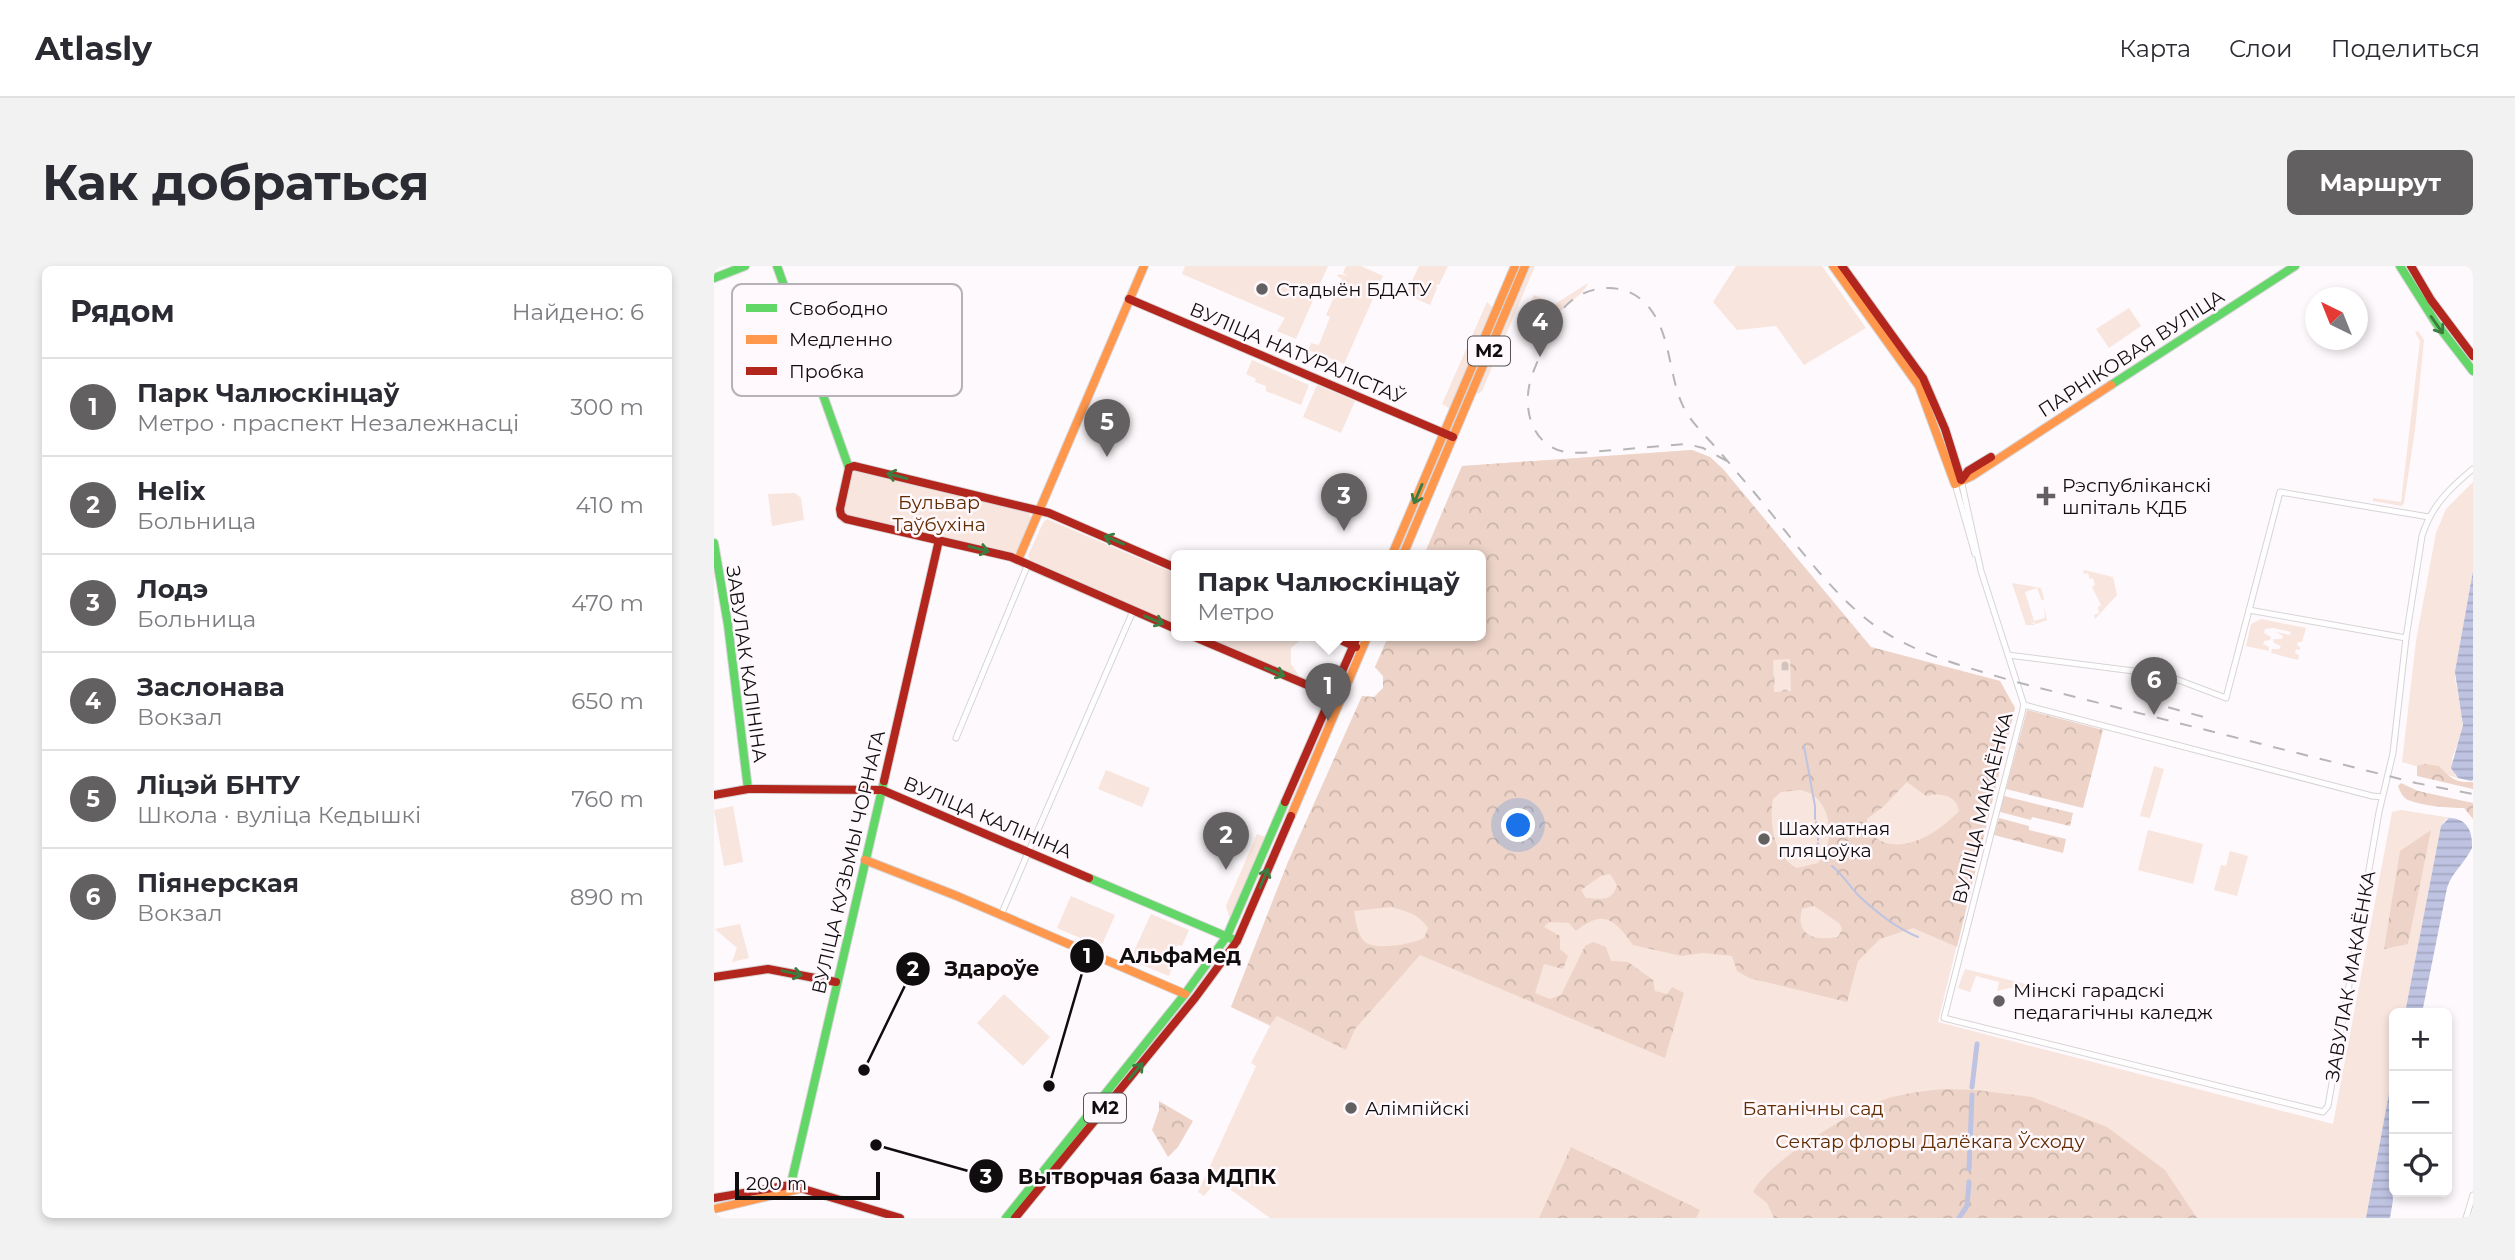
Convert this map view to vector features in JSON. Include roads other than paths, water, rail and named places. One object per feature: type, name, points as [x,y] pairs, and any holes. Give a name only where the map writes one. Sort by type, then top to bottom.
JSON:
[{"type":"main road","points":[[714,278],[745,266]]},
{"type":"main road","points":[[777,266],[783,284]]},
{"type":"main road","points":[[1018,560],[1144,266]]},
{"type":"main road","name":"М2","points":[[1405,550],[1515,266]]},
{"type":"main road","name":"М2","points":[[1394,550],[1525,266]]},
{"type":"main road","name":"ВУЛІЦА МАКАЁНКА","points":[[1833,266],[1905,359],[1923,378],[1939,412],[1958,482]]},
{"type":"main road","name":"ВУЛІЦА МАКАЁНКА","points":[[1842,266],[1905,359]]},
{"type":"main road","name":"ПАРНІКОВАЯ ВУЛІЦА","points":[[1958,482],[1972,476],[2295,266]]},
{"type":"main road","points":[[2400,266],[2436,323],[2473,371]]},
{"type":"main road","points":[[2411,266],[2431,300],[2473,356]]},
{"type":"main road","name":"ВУЛІЦА НАТУРАЛІСТАЎ","points":[[1129,299],[1449,435]]},
{"type":"main road","points":[[823,396],[849,468],[840,509],[844,518],[1018,560],[1171,627]]},
{"type":"main road","points":[[849,468],[854,466],[1038,511],[1064,519],[1171,566]]},
{"type":"main road","name":"ВУЛІЦА КУЗЬМЫ ЧОРНАГА","points":[[793,1189],[836,982],[939,540]]},
{"type":"main road","name":"ЗАВУЛАК КАЛІНІНА","points":[[714,542],[728,625],[748,789]]},
{"type":"main road","points":[[1204,641],[1337,697]]},
{"type":"main road","points":[[1343,641],[1358,648]]},
{"type":"main road","name":"М2","points":[[1358,641],[1358,648]]},
{"type":"main road","name":"М2","points":[[1015,1218],[1195,998],[1237,941],[1337,697],[1363,641]]},
{"type":"main road","name":"М2","points":[[1006,1218],[1185,994],[1227,936],[1337,697]]},
{"type":"main road","name":"ВУЛІЦА КАЛІНІНА","points":[[714,795],[748,789],[882,790],[1237,941]]},
{"type":"main road","points":[[865,860],[1185,994]]},
{"type":"main road","points":[[714,977],[768,969],[836,982]]},
{"type":"main road","points":[[714,1199],[780,1185],[900,1218]]},
{"type":"main road","points":[[714,1209],[793,1189]]},
{"type":"street","name":"ЗАВУЛАК МАКАЁНКА","points":[[1944,1018],[2325,1112],[2392,753],[2422,536],[2429,517],[2444,495],[2473,469]]},
{"type":"street","name":"ВУЛІЦА МАКАЁНКА","points":[[1944,1018],[2024,705],[1958,482]]},
{"type":"street","points":[[2008,655],[2165,675],[2226,698],[2280,492],[2429,517]]},
{"type":"street","points":[[956,738],[1028,564]]},
{"type":"street","points":[[2249,610],[2406,638]]},
{"type":"street","points":[[1001,915],[1133,611]]},
{"type":"street","points":[[2024,705],[2382,797]]},
{"type":"street","points":[[2466,1218],[2473,1195]]},
{"type":"water","points":[[2473,571],[2471,781],[2458,778],[2451,768],[2463,725],[2455,672]]},
{"type":"water","points":[[2449,818],[2460,820],[2470,831],[2472,848],[2447,888],[2423,1008],[2406,1008],[2441,826]]},
{"type":"water","points":[[2389,1093],[2389,1197],[2393,1197],[2393,1200],[2390,1218],[2366,1218]]},
{"type":"waterway","points":[[1804,746],[1815,819]]},
{"type":"waterway","points":[[1816,822],[1818,840]]},
{"type":"waterway","points":[[1818,843],[1816,850],[1819,854]]},
{"type":"waterway","points":[[1822,857],[1827,862]]},
{"type":"waterway","points":[[1832,866],[1871,907],[1918,937]]},
{"type":"waterway","points":[[1972,1087],[1977,1044]]},
{"type":"waterway","points":[[1969,1169],[1972,1095]]},
{"type":"waterway","points":[[1959,1218],[1967,1206],[1969,1182]]},
{"type":"railway","points":[[1727,461],[1703,448],[1687,444],[1574,453],[1552,447],[1542,440],[1530,419],[1528,394],[1549,333],[1564,308],[1579,295],[1608,288],[1628,291],[1644,302],[1660,326],[1679,397],[1690,418],[1753,491],[1825,579],[1857,611],[1890,635],[1942,659],[2016,682],[2416,783],[2473,794]]},
{"type":"railway","points":[[2145,701],[2211,719]]},
{"type":"place","name":"Стадыён БДАТУ","points":[[1262,289]]},
{"type":"place","name":"Заслонава","points":[[1540,357]]},
{"type":"place","name":"Ліцэй БНТУ","points":[[1107,457]]},
{"type":"place","name":"Рэспубліканскі шпіталь КДБ","points":[[2046,496]]},
{"type":"place","name":"Лодэ","points":[[1344,531]]},
{"type":"place","name":"Піянерская","points":[[2154,715]]},
{"type":"place","name":"Парк Чалюскінцаў","points":[[1328,721]]},
{"type":"place","name":"Шахматная пляцоўка","points":[[1764,839]]},
{"type":"place","name":"Helix","points":[[1226,870]]},
{"type":"place","name":"Мінскі гарадскі педагагічны каледж","points":[[1999,1001]]},
{"type":"place","name":"Здароўе","points":[[864,1070]]},
{"type":"place","name":"АльфаМед","points":[[1049,1086]]},
{"type":"place","name":"Алімпійскі","points":[[1351,1108]]},
{"type":"place","name":"Вытворчая база МДПК","points":[[876,1145]]},
{"type":"park label","name":"Бульвар Таўбухіна","points":[[939,513]]},
{"type":"park label","name":"Батанічны сад","points":[[1813,1108]]},
{"type":"park label","name":"Сектар флоры Далёкага Ўсходу","points":[[1930,1141]]}]
